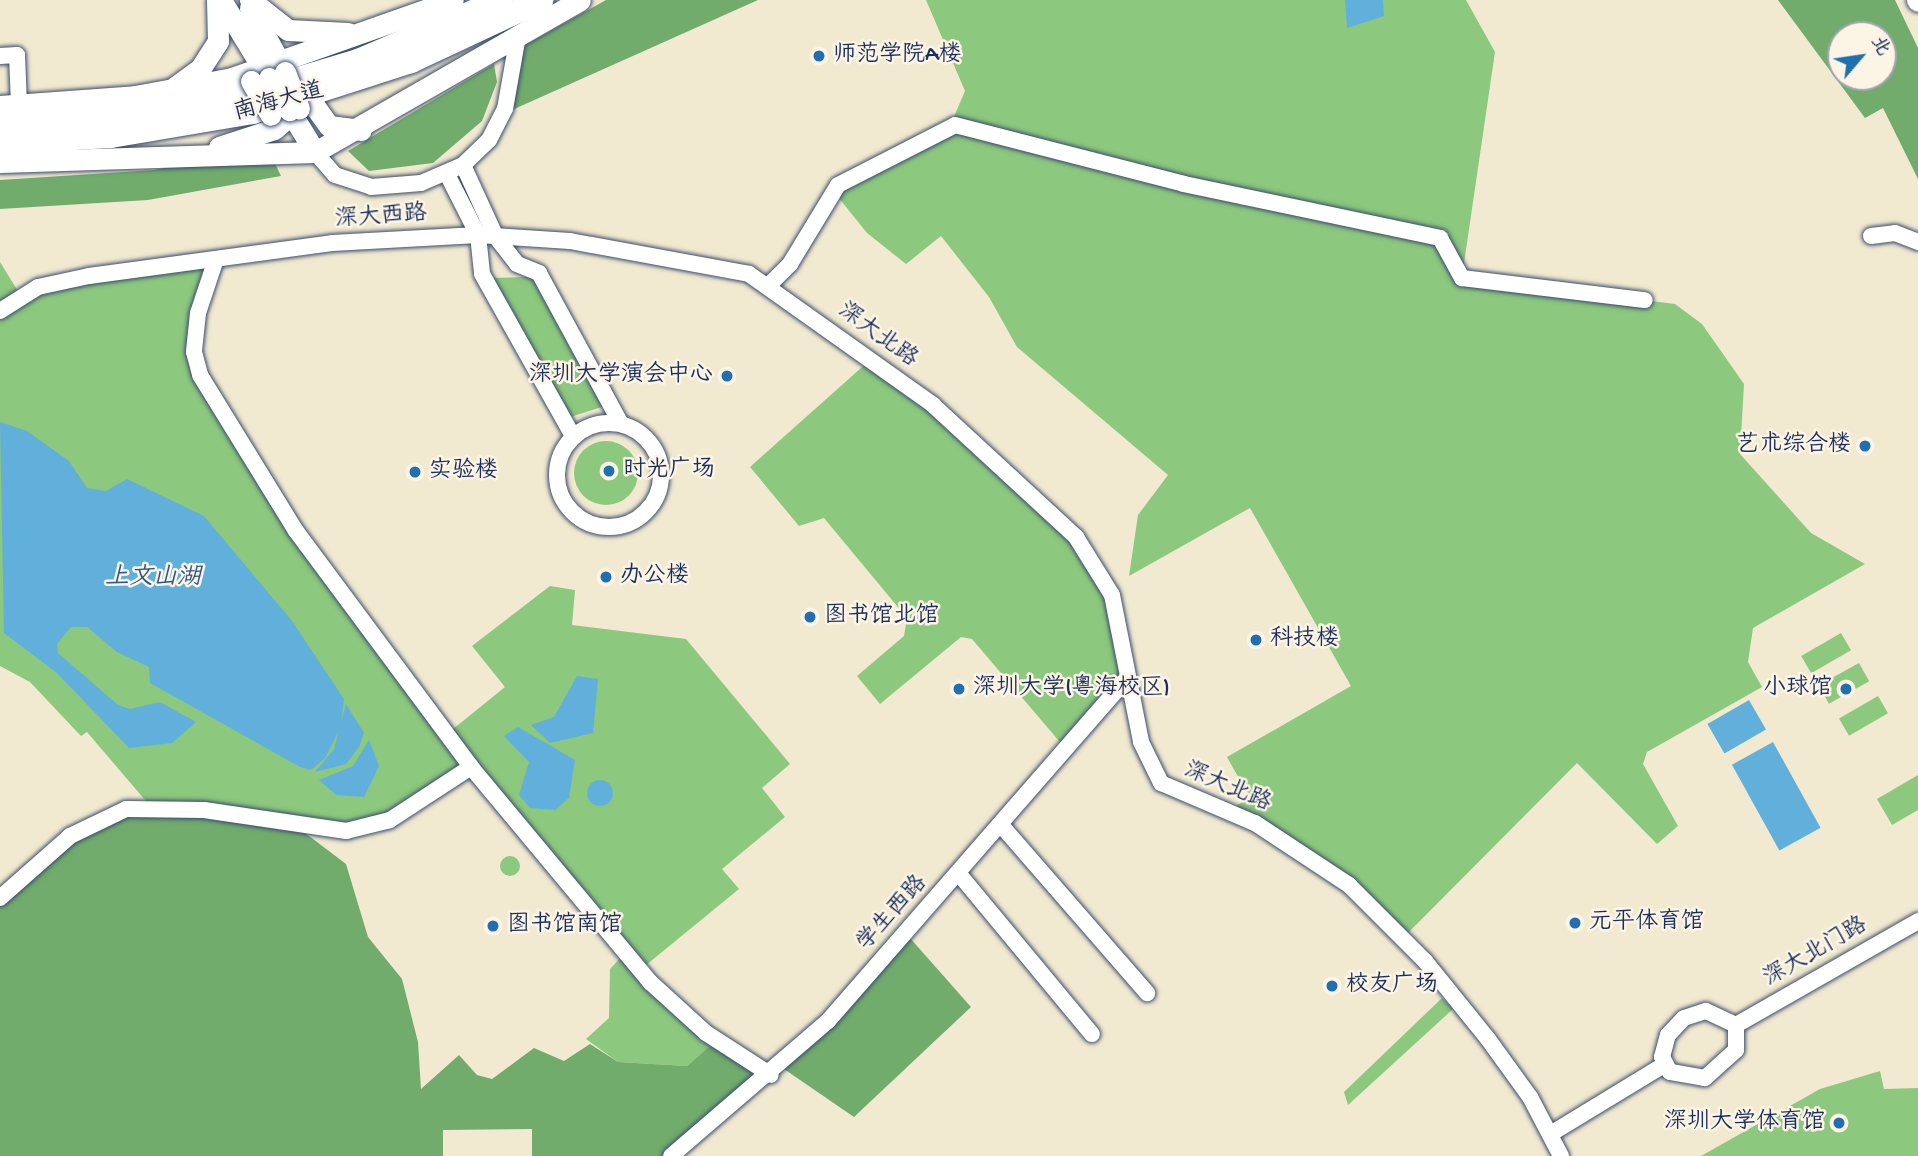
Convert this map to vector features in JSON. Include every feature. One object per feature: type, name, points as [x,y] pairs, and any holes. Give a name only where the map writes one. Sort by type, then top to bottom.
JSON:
[{"type":"main road","points":[[219,0],[273,71],[293,111],[329,126],[362,130]]},
{"type":"main road","points":[[167,91],[192,77],[211,55],[221,27],[219,0]]},
{"type":"main road","points":[[248,0],[273,71],[315,152]]},
{"type":"main road","points":[[248,0],[276,24],[309,35],[401,22]]},
{"type":"main road","points":[[10,106],[167,91],[273,71],[453,0]]},
{"type":"main road","name":"南海大道","points":[[0,124],[143,113],[269,89],[358,61],[502,0]]},
{"type":"main road","name":"南海大道","points":[[0,142],[111,136],[266,108],[411,61],[541,0]]},
{"type":"main road","points":[[0,162],[315,152],[362,130],[580,0]]},
{"type":"main road","points":[[175,155],[252,138],[293,111]]},
{"type":"street","points":[[315,152],[335,175],[360,186],[407,186],[447,174],[463,165],[489,140],[505,109],[518,37]]},
{"type":"street","points":[[0,56],[17,55],[10,106]]},
{"type":"street","points":[[769,285],[838,185],[955,125],[1184,184],[1440,238],[1462,278],[1645,300]]},
{"type":"street","points":[[463,165],[496,237],[517,264],[540,273],[621,424],[650,444],[660,477],[651,505],[624,524],[589,523],[563,499],[558,466],[573,436],[594,425],[621,424]]},
{"type":"street","points":[[447,174],[478,235],[482,274],[573,436]]},
{"type":"street","points":[[1871,236],[1895,233],[1918,242]]},
{"type":"street","name":"深大西路","points":[[0,311],[61,281],[215,262],[332,243],[478,235],[708,261],[769,285]]},
{"type":"street","points":[[215,262],[194,352],[215,404],[296,531],[471,767],[650,982],[706,1033],[771,1075]]},
{"type":"street","name":"深大北路","points":[[769,285],[933,405],[1076,537],[1112,595],[1125,679],[1140,743],[1161,783],[1255,823],[1349,885],[1425,961],[1552,1133],[1561,1156]]},
{"type":"street","name":"学生西路","points":[[671,1156],[771,1075],[959,874],[1125,679]]},
{"type":"street","points":[[0,898],[70,836],[126,809],[204,810],[346,831],[390,820],[471,767]]},
{"type":"street","points":[[1001,825],[1147,993]]},
{"type":"street","points":[[959,874],[1092,1034]]},
{"type":"street","name":"深大北门路","points":[[1736,1025],[1918,921]]},
{"type":"street","points":[[1715,1012],[1736,1025],[1736,1050],[1715,1074],[1681,1077],[1664,1065],[1668,1035],[1685,1018],[1715,1012]]},
{"type":"street","points":[[1552,1133],[1664,1065]]},
{"type":"green space","points":[[606,0],[758,0],[512,110],[520,48]]},
{"type":"green space","points":[[926,0],[1466,0],[1495,52],[1462,277],[1675,304],[1702,324],[1744,384],[1740,454],[1811,533],[1865,564],[1753,628],[1748,662],[1762,687],[1647,752],[1643,764],[1678,826],[1657,844],[1577,763],[1402,939],[1349,885],[1225,812],[1250,798],[1227,757],[1351,686],[1250,508],[1129,576],[1138,515],[1168,475],[1017,347],[989,297],[941,236],[906,264],[867,233],[834,192],[950,126],[965,91]]},
{"type":"green space","points":[[1778,0],[1895,0],[1918,48],[1918,179],[1883,108],[1865,118],[1845,91],[1897,91],[1897,21],[1827,21],[1827,66]]},
{"type":"green space","points":[[494,64],[497,82],[482,121],[433,163],[369,171],[348,151]]},
{"type":"green space","points":[[268,149],[281,176],[148,200],[0,209],[0,180],[154,170]]},
{"type":"green space","points":[[0,262],[21,296],[215,262],[194,352],[215,404],[447,734],[505,687],[472,646],[550,586],[575,590],[572,625],[686,639],[790,764],[762,788],[785,817],[722,869],[739,889],[640,970],[717,1040],[706,1050],[687,1066],[618,1062],[586,1039],[609,1018],[610,969],[625,953],[471,767],[428,798],[346,831],[151,807],[87,732],[81,736],[30,682],[0,666]]},
{"type":"green space","points":[[533,277],[605,406],[567,418],[492,278]]},
{"type":"green space","points":[[870,360],[933,405],[1101,570],[1126,679],[1065,748],[972,639],[961,637],[880,704],[857,676],[904,636],[907,618],[824,518],[799,526],[750,467]]},
{"type":"green space","points":[[606,441],[618,443],[629,450],[636,461],[636,485],[629,496],[618,503],[606,505],[594,503],[583,496],[576,485],[574,473],[576,461],[583,450],[594,443]]},
{"type":"green space","points":[[1841,633],[1851,650],[1811,673],[1801,656]]},
{"type":"green space","points":[[1859,663],[1869,681],[1829,704],[1819,685]]},
{"type":"green space","points":[[1878,696],[1888,713],[1849,736],[1839,718]]},
{"type":"green space","points":[[1918,775],[1918,810],[1892,825],[1877,799]]},
{"type":"green space","points":[[126,809],[296,826],[346,864],[368,937],[402,979],[418,1042],[421,1089],[459,1055],[477,1075],[492,1079],[534,1048],[564,1061],[590,1044],[618,1062],[687,1066],[717,1040],[771,1075],[671,1156],[532,1156],[532,1129],[443,1130],[443,1156],[0,1156],[0,898],[55,847]]},
{"type":"green space","points":[[506,856],[514,856],[520,866],[514,876],[506,876],[500,870],[500,862]]},
{"type":"green space","points":[[910,938],[971,1007],[854,1117],[784,1069]]},
{"type":"green space","points":[[1442,998],[1453,1009],[1348,1105],[1344,1092]]},
{"type":"green space","name":"深圳大学体育馆","points":[[1880,1071],[1884,1089],[1918,1088],[1918,1156],[1701,1156],[1820,1089]]},
{"type":"water","points":[[1345,0],[1383,0],[1384,16],[1347,28]]},
{"type":"water","name":"上文山湖","points":[[0,422],[27,431],[69,461],[87,488],[106,491],[127,479],[204,516],[292,621],[344,699],[341,727],[325,758],[311,770],[300,767],[150,683],[149,667],[117,652],[87,627],[71,627],[57,644],[58,653],[118,705],[130,709],[160,702],[196,722],[172,743],[129,748],[57,673],[4,633]]},
{"type":"water","points":[[577,676],[598,679],[593,733],[550,743],[531,725],[554,717]]},
{"type":"water","points":[[1749,700],[1766,729],[1724,753],[1707,724]]},
{"type":"water","points":[[346,704],[364,733],[359,747],[346,764],[315,772],[334,749]]},
{"type":"water","points":[[518,727],[575,760],[569,798],[555,810],[530,808],[519,795],[529,762],[504,736]]},
{"type":"water","points":[[369,740],[379,766],[364,797],[336,795],[319,780],[353,766]]},
{"type":"water","points":[[1773,742],[1821,828],[1779,850],[1732,765]]},
{"type":"water","points":[[600,780],[609,784],[613,793],[609,802],[600,806],[591,802],[587,793],[591,784]]},
{"type":"place","name":"师范学院A楼","points":[[819,56]]},
{"type":"place","name":"深圳大学演会中心","points":[[727,376]]},
{"type":"place","name":"艺术综合楼","points":[[1865,446]]},
{"type":"place","name":"时光广场","points":[[609,471]]},
{"type":"place","name":"实验楼","points":[[415,472]]},
{"type":"place","name":"办公楼","points":[[606,577]]},
{"type":"place","name":"图书馆北馆","points":[[810,617]]},
{"type":"place","name":"科技楼","points":[[1256,640]]},
{"type":"place","name":"深圳大学(粤海校区)","points":[[959,689]]},
{"type":"place","name":"小球馆","points":[[1846,689]]},
{"type":"place","name":"元平体育馆","points":[[1575,923]]},
{"type":"place","name":"图书馆南馆","points":[[493,926]]},
{"type":"place","name":"校友广场","points":[[1332,986]]},
{"type":"place","name":"深圳大学体育馆","points":[[1839,1123]]}]
